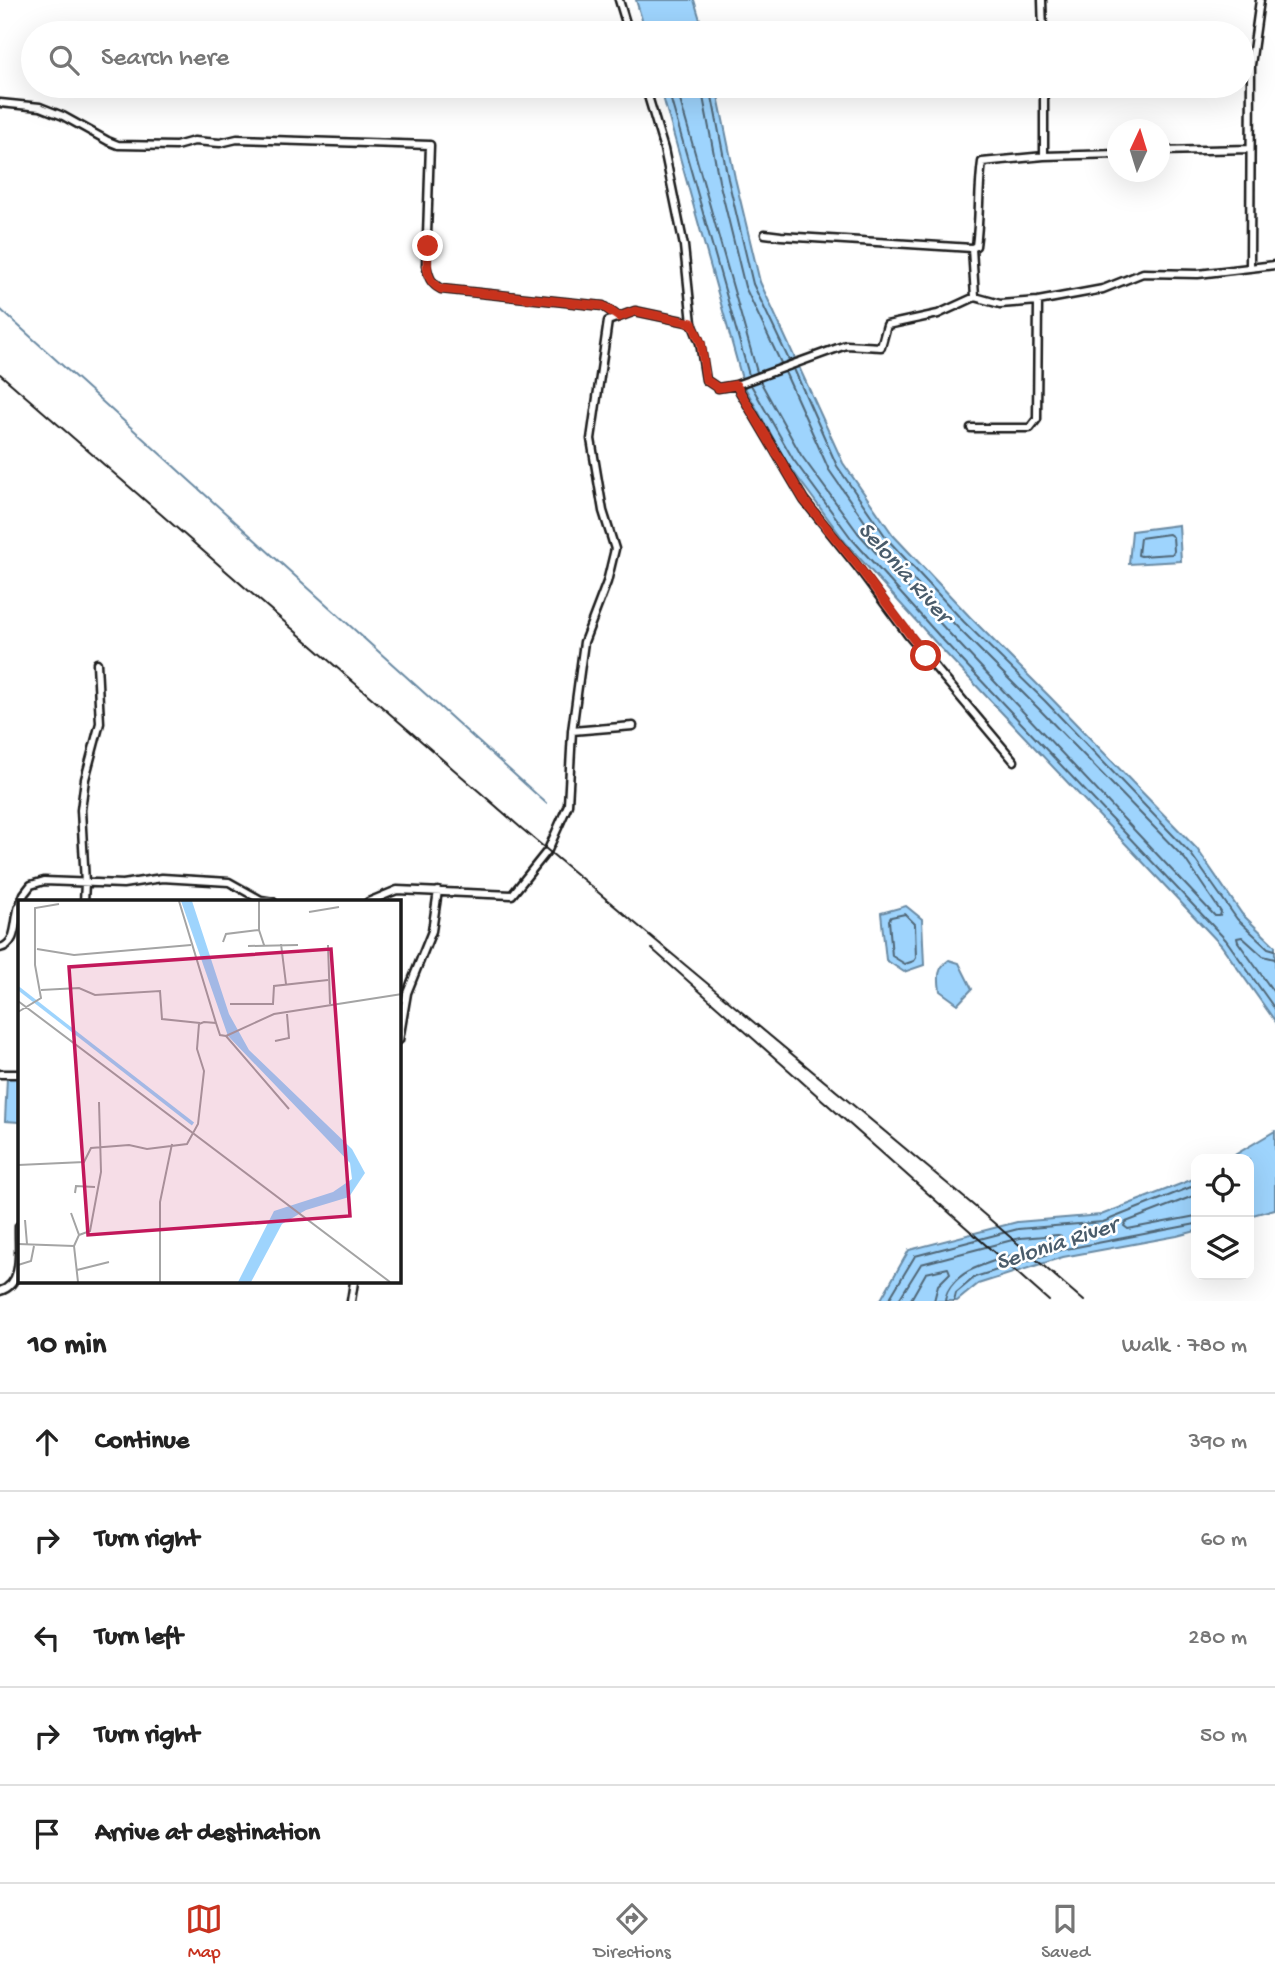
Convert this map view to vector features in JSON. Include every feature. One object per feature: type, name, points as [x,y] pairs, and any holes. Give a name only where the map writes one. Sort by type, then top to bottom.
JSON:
[{"type":"street","points":[[620,0],[626,21]]},
{"type":"street","points":[[1042,0],[1043,21]]},
{"type":"street","points":[[1254,43],[1260,0]]},
{"type":"street","points":[[649,98],[664,149],[684,246],[692,323],[701,343],[706,380],[718,388],[736,385],[846,345],[881,347],[887,325],[938,314],[975,297],[1000,304],[1038,301],[1103,289],[1143,273],[1198,274],[1275,265]]},
{"type":"street","points":[[1044,98],[1044,156]]},
{"type":"street","points":[[1250,267],[1251,98]]},
{"type":"street","points":[[0,103],[40,107],[118,145],[176,146],[194,141],[220,143],[237,139],[430,145],[426,265],[433,285],[441,289],[603,306],[619,317]]},
{"type":"street","points":[[1170,151],[1250,149]]},
{"type":"street","points":[[765,234],[972,248],[976,246],[979,223],[982,162],[1044,156],[1107,154]]},
{"type":"street","points":[[972,248],[975,297]]},
{"type":"street","points":[[971,428],[1030,428],[1037,419],[1038,301]]},
{"type":"street","points":[[373,900],[397,890],[512,895],[548,850],[568,805],[572,732],[584,642],[607,582],[615,549],[603,511],[591,439],[608,321],[635,311],[692,323]]},
{"type":"street","points":[[736,385],[804,500],[858,566],[908,635],[1014,761]]},
{"type":"street","points":[[84,900],[81,810],[85,779],[100,723],[97,663]]},
{"type":"street","points":[[572,732],[634,726]]},
{"type":"street","points":[[22,900],[31,885],[44,881],[122,884],[162,878],[229,881],[261,900]]},
{"type":"street","points":[[401,1028],[407,993],[432,931],[438,891]]},
{"type":"street","points":[[0,948],[10,943],[18,909]]},
{"type":"street","points":[[401,992],[407,993]]},
{"type":"street","points":[[0,1074],[18,1074]]},
{"type":"street","points":[[0,1291],[8,1289],[18,1273]]},
{"type":"street","points":[[351,1301],[354,1283]]},
{"type":"water","points":[[636,0],[694,0],[700,21],[642,21]]},
{"type":"water","name":"Selonia River","points":[[663,98],[718,98],[760,282],[843,463],[893,535],[1197,849],[1242,914],[1275,946],[1275,1021],[1221,945],[937,644],[846,543],[787,463],[744,386]]},
{"type":"water","points":[[1179,525],[1181,561],[1129,564],[1132,531]]},
{"type":"water","points":[[906,906],[922,919],[924,965],[904,972],[886,960],[881,913]]},
{"type":"water","points":[[949,960],[959,963],[972,989],[958,1004],[940,991],[939,973]]},
{"type":"water","points":[[7,1077],[18,1078],[18,1122],[5,1121]]},
{"type":"water","points":[[1275,1131],[1275,1209],[1254,1215],[1254,1154],[1236,1154]]},
{"type":"water","name":"Selonia River","points":[[1191,1180],[1191,1232],[1063,1257],[978,1284],[957,1301],[880,1301],[909,1250],[1017,1222],[1101,1215]]},
{"type":"waterway","points":[[0,309],[546,803]]},
{"type":"railway","points":[[0,374],[521,828],[979,1210],[1084,1301]]},
{"type":"railway","points":[[652,949],[1049,1301]]},
{"type":"route","points":[[428,246],[426,265],[430,280],[441,289],[603,306],[619,317],[635,311],[692,323],[701,343],[706,380],[718,388],[736,385],[804,500],[926,656]]}]
